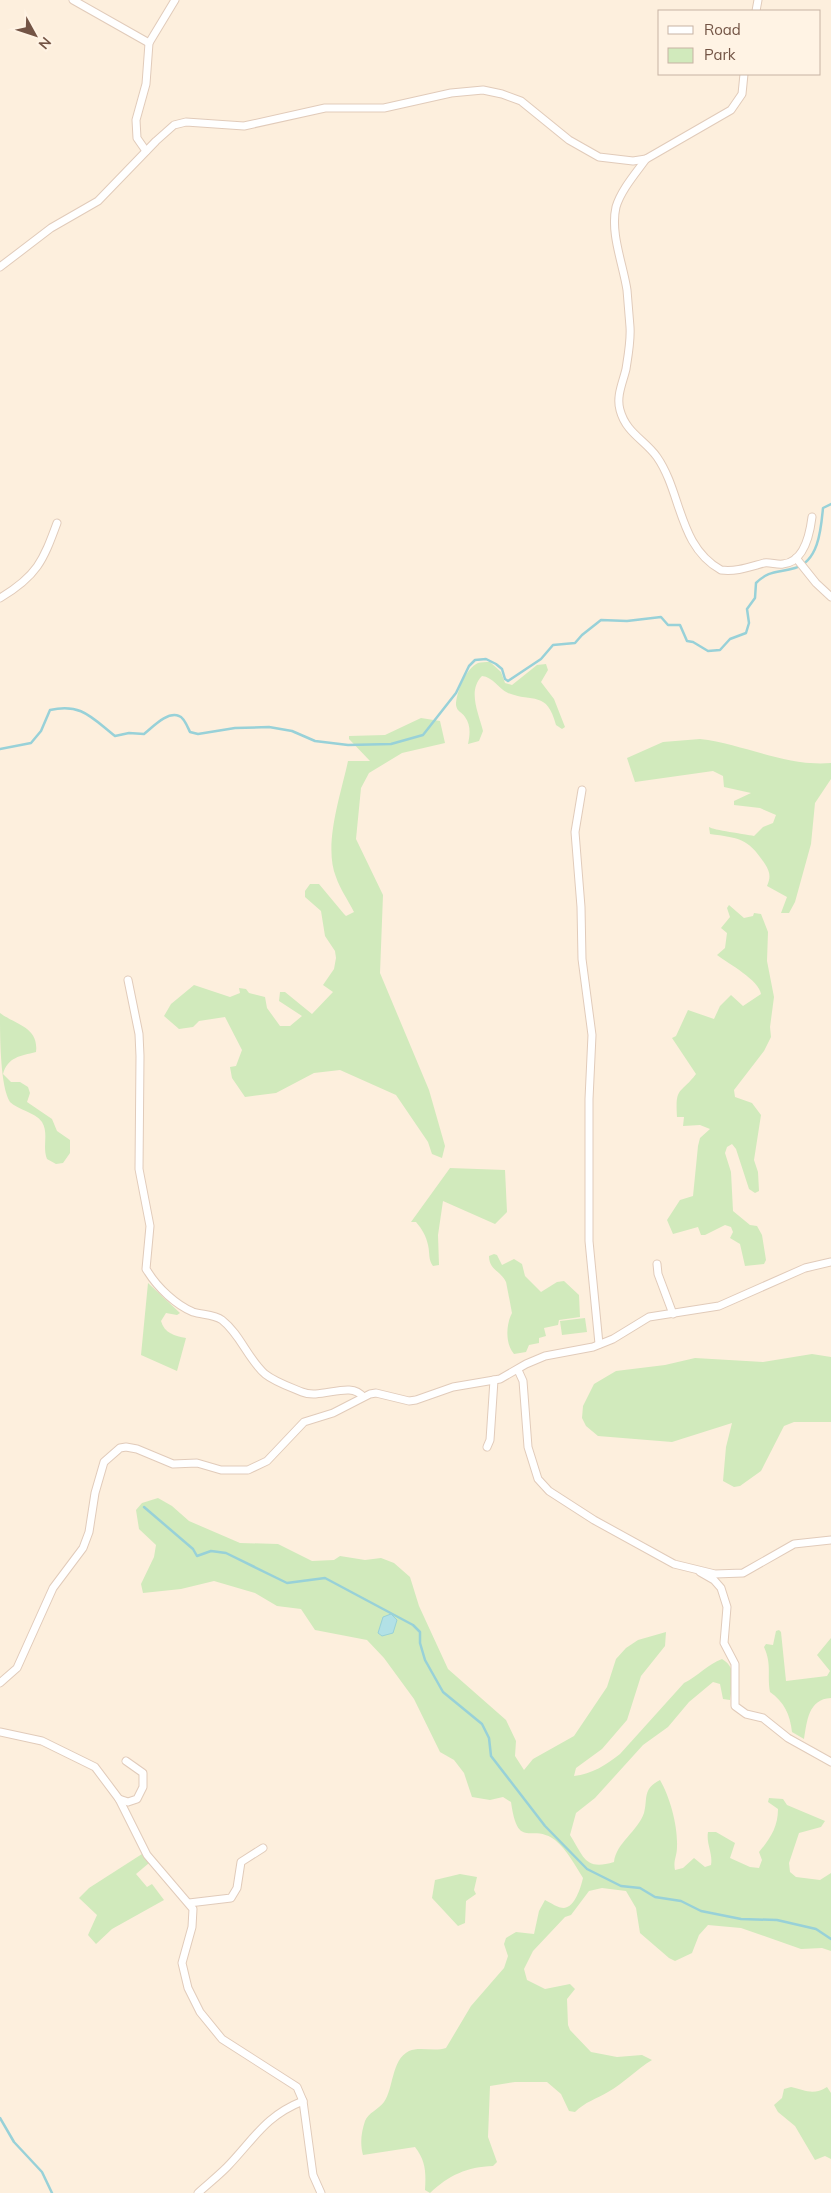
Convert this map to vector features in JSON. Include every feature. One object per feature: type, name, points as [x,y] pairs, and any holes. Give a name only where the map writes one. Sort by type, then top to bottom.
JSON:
[{"type":"street","points":[[72,0],[149,43]]},
{"type":"street","points":[[146,151],[137,138],[136,120],[146,84],[149,43],[175,0]]},
{"type":"street","points":[[0,267],[51,228],[98,201],[146,151],[174,126],[186,122],[244,126],[324,108],[384,108],[451,94],[484,90],[521,101],[568,140],[599,157],[633,161],[646,159],[732,110],[742,94],[744,75]]},
{"type":"street","points":[[646,159],[628,184],[616,206],[615,218],[627,290],[630,329],[626,369],[620,395],[621,414],[638,440],[655,455],[664,468],[673,488],[685,530],[700,551],[716,568],[734,570],[753,568],[766,562],[800,563]]},
{"type":"street","points":[[800,563],[812,517]]},
{"type":"street","points":[[0,598],[24,580],[42,562],[57,522]]},
{"type":"street","points":[[800,563],[831,597]]},
{"type":"street","points":[[582,790],[575,832],[581,908],[582,959],[592,1035],[589,1107],[589,1242],[599,1344]]},
{"type":"street","points":[[128,980],[139,1034],[138,1152],[139,1169],[150,1226],[146,1269],[149,1275],[176,1302],[194,1312],[220,1318],[250,1357],[270,1377],[309,1395],[351,1390],[363,1397]]},
{"type":"street","points":[[0,1683],[17,1668],[53,1588],[84,1548],[89,1532],[95,1493],[104,1462],[114,1452],[126,1447],[137,1449],[173,1464],[196,1463],[221,1470],[248,1470],[268,1461],[304,1422],[332,1413],[363,1397],[376,1393],[409,1401],[453,1386],[494,1380],[545,1356],[613,1339],[648,1317],[719,1306],[805,1268],[831,1262]]},
{"type":"street","points":[[657,1264],[658,1274],[673,1314]]},
{"type":"street","points":[[518,1370],[523,1381],[528,1447],[538,1479],[544,1487],[594,1520],[674,1564],[715,1574],[744,1573],[794,1544],[831,1540]]},
{"type":"street","points":[[487,1446],[490,1440],[494,1380]]},
{"type":"street","points":[[693,1568],[714,1580],[724,1596],[728,1617],[724,1643],[735,1664],[735,1706],[746,1714],[763,1718],[788,1738],[831,1762]]},
{"type":"street","points":[[0,1732],[42,1741],[95,1767],[119,1799],[147,1855],[193,1909],[193,1917],[182,1963],[186,1982],[200,2012],[222,2040],[291,2082],[301,2093],[313,2175],[321,2193]]},
{"type":"street","points":[[119,1799],[128,1802],[137,1799],[144,1780],[143,1773],[126,1761]]},
{"type":"street","points":[[189,1903],[231,1898],[237,1888],[241,1862],[263,1848]]},
{"type":"street","points":[[198,2193],[228,2166],[267,2121],[282,2111],[303,2102]]},
{"type":"green space","points":[[490,662],[501,672],[505,683],[512,685],[537,665],[546,664],[548,670],[541,682],[554,699],[565,727],[562,729],[556,725],[552,714],[543,702],[508,693],[489,678],[482,676],[475,689],[475,703],[483,731],[479,741],[468,744],[469,727],[465,717],[458,711],[456,700],[463,681],[470,670],[479,663]]},
{"type":"green space","points":[[421,718],[440,721],[445,743],[402,753],[369,773],[361,788],[356,839],[383,895],[380,973],[429,1090],[445,1146],[442,1158],[432,1154],[428,1142],[396,1095],[340,1070],[314,1073],[276,1093],[245,1097],[232,1078],[230,1067],[236,1066],[242,1050],[225,1017],[199,1021],[193,1027],[179,1029],[164,1016],[171,1004],[194,985],[230,997],[240,993],[239,988],[265,997],[267,1008],[280,1026],[290,1026],[302,1016],[279,1001],[280,992],[285,992],[312,1014],[333,992],[323,985],[334,969],[335,951],[325,936],[321,911],[305,897],[305,891],[310,884],[319,884],[346,916],[354,912],[336,877],[332,864],[331,850],[334,819],[348,761],[370,761],[349,739],[349,736],[385,735]]},
{"type":"green space","points":[[700,739],[733,745],[798,762],[831,763],[831,779],[815,803],[811,844],[795,902],[789,913],[781,913],[787,897],[767,886],[768,870],[759,855],[748,844],[736,838],[710,834],[709,827],[754,836],[763,827],[773,823],[776,815],[760,808],[734,805],[734,801],[751,793],[724,787],[723,776],[713,771],[635,782],[627,758],[663,742]]},
{"type":"green space","points":[[729,905],[744,918],[753,916],[754,913],[761,914],[768,932],[767,961],[774,997],[770,1027],[771,1037],[764,1051],[734,1090],[735,1097],[752,1103],[761,1115],[754,1160],[758,1172],[759,1191],[755,1193],[749,1189],[736,1149],[732,1144],[727,1147],[725,1153],[731,1172],[733,1211],[750,1225],[757,1226],[762,1235],[766,1260],[764,1264],[745,1266],[740,1244],[730,1238],[733,1232],[731,1227],[725,1225],[705,1235],[701,1235],[698,1227],[673,1234],[667,1220],[680,1200],[693,1196],[700,1138],[710,1129],[700,1125],[683,1126],[684,1117],[677,1117],[678,1095],[696,1074],[672,1038],[676,1036],[688,1010],[714,1019],[720,1006],[731,995],[743,1006],[761,994],[755,983],[717,955],[725,948],[727,933],[721,928],[730,917],[727,908]]},
{"type":"green space","points":[[0,1013],[25,1028],[34,1037],[36,1052],[15,1058],[5,1068],[3,1074],[11,1082],[20,1082],[28,1087],[30,1093],[27,1102],[52,1119],[57,1131],[70,1140],[70,1153],[63,1163],[56,1164],[47,1159],[45,1131],[42,1122],[10,1102],[4,1084],[1,1060]]},
{"type":"green space","points":[[450,1168],[505,1170],[507,1212],[495,1224],[443,1201],[438,1235],[439,1265],[433,1266],[430,1261],[424,1233],[416,1222],[411,1222]]},
{"type":"green space","points":[[497,1255],[502,1265],[514,1259],[522,1264],[525,1276],[541,1292],[557,1282],[564,1281],[579,1295],[580,1317],[559,1320],[558,1325],[544,1328],[546,1336],[539,1338],[539,1343],[529,1345],[526,1352],[514,1354],[508,1340],[508,1328],[512,1313],[506,1282],[491,1264],[489,1256]]},
{"type":"green space","points":[[148,1283],[180,1313],[177,1315],[166,1313],[161,1321],[167,1331],[186,1338],[177,1371],[141,1355]]},
{"type":"green space","points":[[585,1318],[587,1332],[562,1335],[560,1321]]},
{"type":"green space","points":[[812,1354],[831,1357],[831,1422],[794,1422],[784,1426],[761,1471],[740,1486],[734,1487],[723,1481],[726,1447],[732,1423],[672,1442],[598,1436],[586,1426],[582,1418],[583,1406],[594,1384],[616,1371],[665,1365],[695,1358],[763,1362]]},
{"type":"green space","points":[[158,1498],[172,1506],[189,1521],[240,1543],[278,1544],[312,1561],[334,1560],[340,1556],[365,1560],[381,1558],[394,1563],[410,1577],[419,1606],[448,1669],[506,1720],[516,1741],[515,1756],[524,1770],[533,1759],[574,1736],[607,1687],[616,1659],[626,1648],[638,1640],[666,1632],[665,1646],[641,1676],[627,1720],[602,1749],[576,1768],[574,1776],[599,1768],[620,1754],[684,1683],[722,1659],[730,1667],[733,1677],[730,1700],[723,1699],[720,1684],[713,1682],[689,1702],[668,1727],[643,1745],[595,1798],[576,1813],[570,1835],[586,1860],[597,1865],[614,1862],[619,1849],[637,1826],[644,1813],[650,1787],[660,1780],[675,1821],[677,1850],[674,1864],[675,1870],[683,1868],[694,1858],[705,1867],[711,1865],[708,1832],[716,1832],[735,1843],[730,1858],[750,1867],[759,1868],[762,1860],[759,1852],[773,1832],[778,1815],[778,1809],[768,1802],[769,1798],[783,1799],[787,1805],[825,1821],[821,1827],[799,1833],[789,1863],[790,1872],[796,1877],[820,1880],[831,1873],[831,1951],[822,1948],[801,1949],[741,1928],[708,1925],[699,1935],[692,1953],[675,1961],[640,1933],[636,1908],[626,1891],[602,1888],[589,1891],[571,1915],[565,1917],[533,1951],[524,1969],[527,1980],[545,1989],[570,1984],[575,1989],[567,1999],[568,2025],[570,2030],[591,2052],[617,2057],[642,2055],[652,2060],[614,2088],[575,2112],[569,2111],[561,2094],[547,2082],[515,2082],[490,2086],[488,2137],[497,2162],[493,2166],[475,2168],[459,2173],[444,2181],[430,2193],[425,2190],[424,2167],[415,2147],[363,2155],[361,2138],[365,2121],[384,2102],[396,2067],[403,2055],[413,2050],[446,2048],[471,2006],[504,1968],[508,1956],[504,1944],[506,1938],[516,1932],[534,1934],[539,1911],[545,1900],[559,1907],[568,1907],[577,1896],[583,1878],[567,1853],[555,1840],[547,1835],[527,1833],[517,1826],[511,1802],[503,1797],[490,1800],[472,1797],[464,1773],[454,1760],[440,1752],[414,1699],[384,1658],[367,1640],[315,1630],[301,1609],[277,1606],[255,1593],[214,1581],[181,1589],[143,1593],[141,1584],[154,1557],[156,1545],[139,1529],[136,1510],[142,1503]]},
{"type":"green space","points":[[779,1630],[781,1632],[786,1681],[827,1676],[830,1671],[817,1655],[831,1638],[831,1698],[817,1702],[813,1707],[808,1719],[804,1739],[792,1732],[786,1709],[770,1692],[769,1664],[764,1647],[766,1644],[773,1645],[776,1631]]},
{"type":"green space","points":[[142,1854],[149,1863],[136,1874],[147,1887],[152,1884],[164,1900],[112,1929],[96,1944],[88,1935],[97,1915],[79,1898],[89,1888]]},
{"type":"green space","points":[[460,1874],[477,1877],[474,1890],[476,1894],[466,1901],[465,1923],[458,1926],[432,1898],[435,1880]]},
{"type":"green space","points":[[791,2087],[813,2092],[827,2087],[831,2093],[831,2159],[825,2156],[815,2160],[795,2126],[778,2112],[774,2105],[782,2098],[784,2089]]},
{"type":"water","points":[[391,1614],[397,1620],[393,1633],[382,1636],[378,1633],[383,1617]]},
{"type":"waterway","points":[[0,749],[31,743],[41,731],[50,710],[61,708],[70,708],[85,713],[115,736],[129,733],[144,734],[160,721],[174,715],[183,718],[190,732],[198,734],[235,728],[269,727],[292,731],[315,741],[348,745],[391,744],[423,735],[456,693],[469,666],[475,660],[486,659],[496,664],[502,669],[505,679],[508,681],[541,659],[553,645],[575,643],[601,620],[627,621],[661,617],[668,625],[680,625],[687,641],[693,642],[708,651],[720,650],[730,639],[746,633],[749,623],[747,609],[755,598],[756,583],[770,574],[795,568],[809,558],[814,551],[820,534],[823,508],[831,504]]},
{"type":"waterway","points":[[144,1507],[193,1549],[197,1556],[211,1551],[226,1553],[287,1583],[325,1578],[413,1625],[420,1632],[420,1643],[425,1660],[443,1692],[482,1724],[489,1738],[491,1756],[545,1826],[587,1869],[621,1886],[640,1888],[655,1897],[681,1901],[701,1911],[741,1919],[777,1920],[816,1929],[831,1939]]},
{"type":"waterway","points":[[0,2118],[14,2142],[42,2172],[52,2193]]}]
